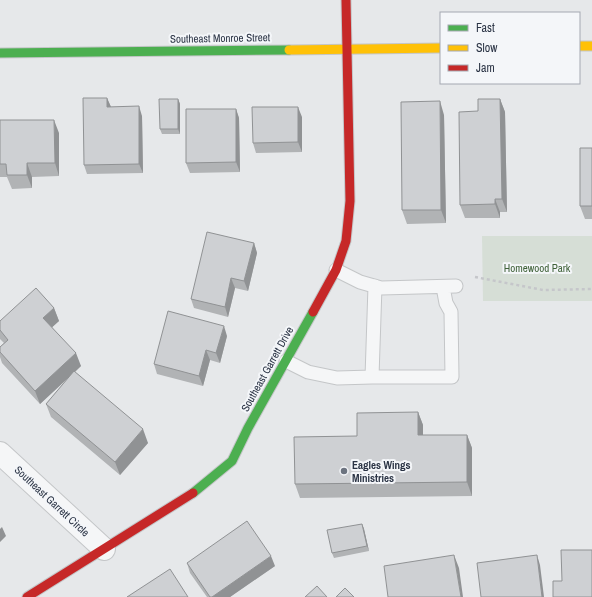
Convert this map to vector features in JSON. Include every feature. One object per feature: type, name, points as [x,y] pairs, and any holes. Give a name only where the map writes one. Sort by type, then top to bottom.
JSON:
[{"type":"street","name":"Southeast Garrett Drive","points":[[27,597],[185,499],[232,461],[248,428],[336,270],[346,242],[350,201],[346,0]]},
{"type":"street","points":[[580,46],[592,46]]},
{"type":"street","name":"Southeast Monroe Street","points":[[0,53],[440,48]]},
{"type":"street","name":"Southeast Garrett Circle","points":[[0,453],[104,549]]},
{"type":"lane","points":[[336,270],[360,282],[381,288],[456,286]]},
{"type":"lane","points":[[372,377],[375,286]]},
{"type":"lane","points":[[286,361],[308,372],[337,378],[452,376],[451,312],[446,302],[443,286]]},
{"type":"path","points":[[456,286],[475,277],[543,290],[592,289]]},
{"type":"green space","name":"Homewood Park","points":[[482,236],[592,236],[592,301],[483,301]]},
{"type":"building","points":[[83,98],[107,98],[107,107],[139,106],[139,164],[84,165]]},
{"type":"building","points":[[159,99],[178,99],[178,129],[160,129]]},
{"type":"building","points":[[478,99],[500,99],[502,199],[495,199],[495,204],[460,205],[459,112],[478,111]]},
{"type":"building","points":[[440,101],[441,210],[402,210],[401,102]]},
{"type":"building","points":[[252,107],[298,107],[298,142],[253,143]]},
{"type":"building","points":[[186,109],[236,109],[236,162],[186,163]]},
{"type":"building","points":[[0,120],[54,120],[55,163],[27,163],[27,175],[7,175],[6,164],[0,164]]},
{"type":"building","points":[[580,148],[592,148],[592,206],[580,206]]},
{"type":"building","points":[[207,232],[254,243],[244,281],[231,278],[225,307],[191,299]]},
{"type":"building","points":[[36,288],[54,308],[43,318],[76,353],[35,391],[0,352],[0,347],[8,340],[0,330],[0,321]]},
{"type":"building","points":[[168,311],[224,326],[216,353],[206,350],[199,376],[154,364]]},
{"type":"building","points":[[74,371],[143,429],[115,462],[46,404]]},
{"type":"building","points":[[418,412],[418,435],[467,435],[467,482],[295,484],[294,437],[357,436],[357,413]]},
{"type":"building","points":[[247,521],[271,556],[210,597],[187,563]]},
{"type":"building","points":[[362,524],[367,546],[332,553],[327,530]]},
{"type":"building","points":[[561,550],[592,550],[592,597],[553,597],[553,581],[562,581]]},
{"type":"building","points":[[454,555],[461,597],[388,597],[384,566]]},
{"type":"building","points":[[537,555],[542,597],[481,597],[477,563]]},
{"type":"building","points":[[170,569],[188,597],[127,597]]},
{"type":"building","points":[[317,586],[327,597],[305,597]]},
{"type":"building","points":[[345,588],[354,597],[336,597]]},
{"type":"traffic: fast","points":[[0,53],[289,50]]},
{"type":"traffic: fast","points":[[193,493],[232,461],[248,428],[313,312]]},
{"type":"traffic: slow","points":[[580,46],[592,46]]},
{"type":"traffic: slow","points":[[289,50],[440,48]]},
{"type":"traffic: jam","points":[[313,312],[336,270],[346,241],[350,201],[346,0]]},
{"type":"traffic: jam","points":[[27,597],[193,493]]},
{"type":"place","name":"Eagles Wings Ministries","points":[[344,471]]}]
